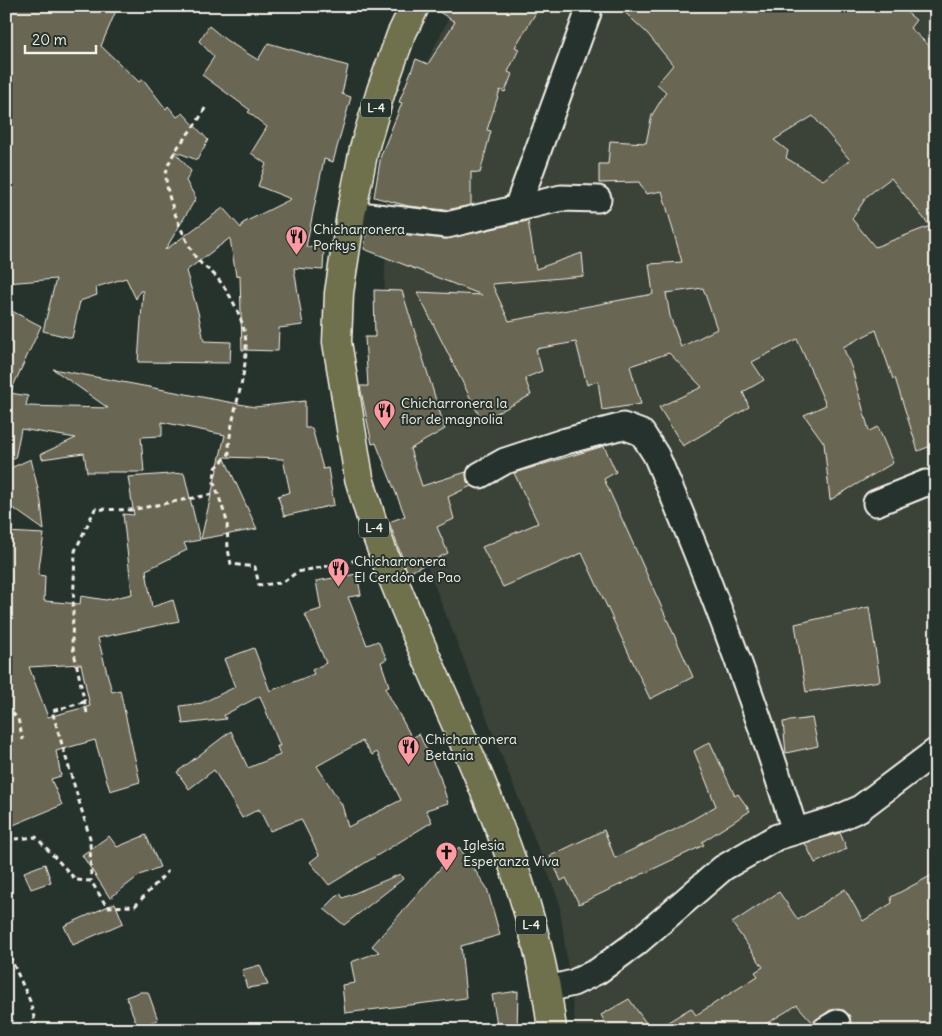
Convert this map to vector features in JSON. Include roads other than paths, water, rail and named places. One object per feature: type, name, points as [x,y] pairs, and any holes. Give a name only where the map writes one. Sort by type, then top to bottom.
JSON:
[{"type":"main road","name":"L-4","points":[[415,6],[401,36],[381,91],[364,150],[351,214],[339,293],[337,342],[359,478],[383,554],[514,864],[548,989],[552,1030]]},
{"type":"street","points":[[517,208],[588,13]]},
{"type":"street","points":[[351,214],[447,225],[561,198],[598,199]]},
{"type":"street","points":[[480,474],[505,461],[597,431],[623,426],[642,433],[656,455],[720,609],[765,732],[795,831]]},
{"type":"street","points":[[876,503],[926,483],[936,485]]},
{"type":"street","points":[[548,989],[573,983],[598,971],[636,944],[723,868],[777,837],[859,810],[936,751]]},
{"type":"place","name":"Chicharronera Porkys","points":[[297,256]]},
{"type":"place","name":"Chicharronera la flor de magnolia","points":[[385,430]]},
{"type":"place","name":"Chicharronera El Cerdón de Pao","points":[[338,588]]},
{"type":"place","name":"Chicharronera Betania","points":[[409,766]]},
{"type":"place","name":"Iglesia Esperanza Viva","points":[[447,872]]}]
